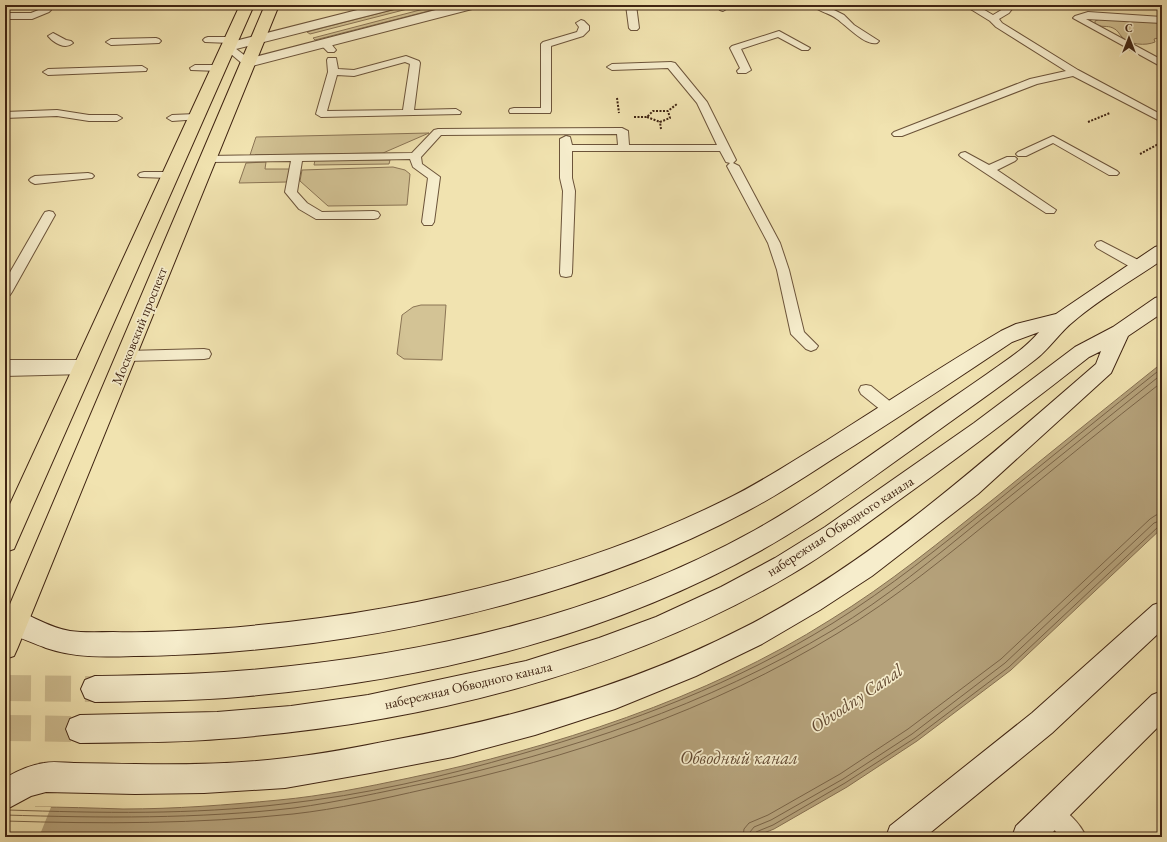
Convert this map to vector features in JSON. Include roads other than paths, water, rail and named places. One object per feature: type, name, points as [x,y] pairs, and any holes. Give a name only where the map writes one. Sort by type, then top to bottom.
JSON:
[{"type":"main road","points":[[5,542],[247,5]]},
{"type":"main road","name":"Московский проспект","points":[[5,647],[272,5]]},
{"type":"main road","points":[[229,44],[258,40],[393,5]]},
{"type":"main road","points":[[248,63],[329,51],[471,5]]},
{"type":"main road","points":[[96,689],[227,685],[367,669],[440,655],[518,637],[587,615],[650,592],[724,558],[763,537],[811,508],[1035,350],[1062,319],[1162,251]]},
{"type":"main road","name":"набережная Обводного канала","points":[[80,729],[217,726],[291,720],[368,708],[443,694],[526,674],[599,650],[665,625],[730,595],[784,566],[834,534],[982,429],[1082,352],[1120,332],[1162,303]]},
{"type":"main road","points":[[16,622],[45,637],[63,643],[175,644],[235,640],[301,633],[368,623],[508,593],[575,573],[629,553],[686,530],[737,505],[783,479],[1011,334],[1062,319]]},
{"type":"main road","points":[[5,795],[25,783],[46,777],[135,779],[204,778],[285,773],[370,759],[453,743],[534,721],[615,696],[686,667],[752,636],[811,602],[863,568],[970,487],[1104,368],[1120,332]]},
{"type":"main road","points":[[5,368],[84,367]]},
{"type":"main road","points":[[900,837],[1042,723],[1162,613]]},
{"type":"main road","points":[[1027,837],[1162,704]]},
{"type":"lane","points":[[631,5],[634,28]]},
{"type":"lane","points":[[817,5],[841,17],[852,27],[874,41]]},
{"type":"lane","points":[[969,5],[1074,72],[1162,119]]},
{"type":"lane","points":[[993,19],[1006,11],[1010,5]]},
{"type":"lane","points":[[6,11],[32,16],[46,10]]},
{"type":"lane","points":[[1162,20],[1088,15],[1078,18],[1162,64]]},
{"type":"lane","points":[[514,111],[546,111],[546,44],[580,34],[584,30],[584,26],[581,23]]},
{"type":"lane","points":[[752,30],[764,39]]},
{"type":"lane","points":[[742,71],[746,70],[735,48],[779,34],[805,48]]},
{"type":"lane","points":[[53,36],[64,43],[68,43]]},
{"type":"lane","points":[[208,40],[229,44],[248,63]]},
{"type":"lane","points":[[111,42],[156,41]]},
{"type":"lane","points":[[329,51],[333,72],[320,114],[456,112]]},
{"type":"lane","points":[[333,72],[354,72],[406,59],[415,63],[408,113]]},
{"type":"lane","points":[[612,67],[672,65],[694,87],[723,148],[774,243],[784,270],[798,334],[811,346]]},
{"type":"lane","points":[[195,68],[219,68]]},
{"type":"lane","points":[[48,72],[142,69]]},
{"type":"lane","points":[[898,134],[1034,81],[1074,72]]},
{"type":"lane","points":[[5,114],[57,113],[89,118],[117,118]]},
{"type":"lane","points":[[172,118],[196,117]]},
{"type":"lane","points":[[208,159],[415,156],[438,132],[622,131],[624,148]]},
{"type":"lane","points":[[566,132],[566,178],[569,191],[566,273]]},
{"type":"lane","points":[[988,170],[1054,139],[1113,173]]},
{"type":"lane","points":[[566,148],[723,148]]},
{"type":"lane","points":[[965,154],[1050,210]]},
{"type":"lane","points":[[415,156],[417,165],[434,177],[428,222]]},
{"type":"lane","points":[[298,158],[291,192],[303,206],[320,216],[374,215]]},
{"type":"lane","points":[[144,175],[170,175]]},
{"type":"lane","points":[[35,180],[88,176]]},
{"type":"lane","points":[[5,292],[49,215]]},
{"type":"lane","points":[[1102,244],[1139,266]]},
{"type":"lane","points":[[127,356],[204,354]]},
{"type":"lane","points":[[866,390],[892,410]]},
{"type":"lane","points":[[1052,813],[1076,837]]},
{"type":"water","name":"Обводный канал","points":[[1162,363],[1162,528],[1011,670],[917,741],[847,787],[774,829],[754,837],[5,837],[35,807],[142,809],[220,805],[312,796],[393,781],[463,766],[518,752],[572,736],[680,697],[732,674],[782,648],[830,620],[873,592],[956,529]]},
{"type":"tunnel","points":[[5,688],[95,689]]},
{"type":"tunnel","points":[[5,728],[80,729]]},
{"type":"water label","name":"Obvodny Canal","points":[[856,698]]}]
